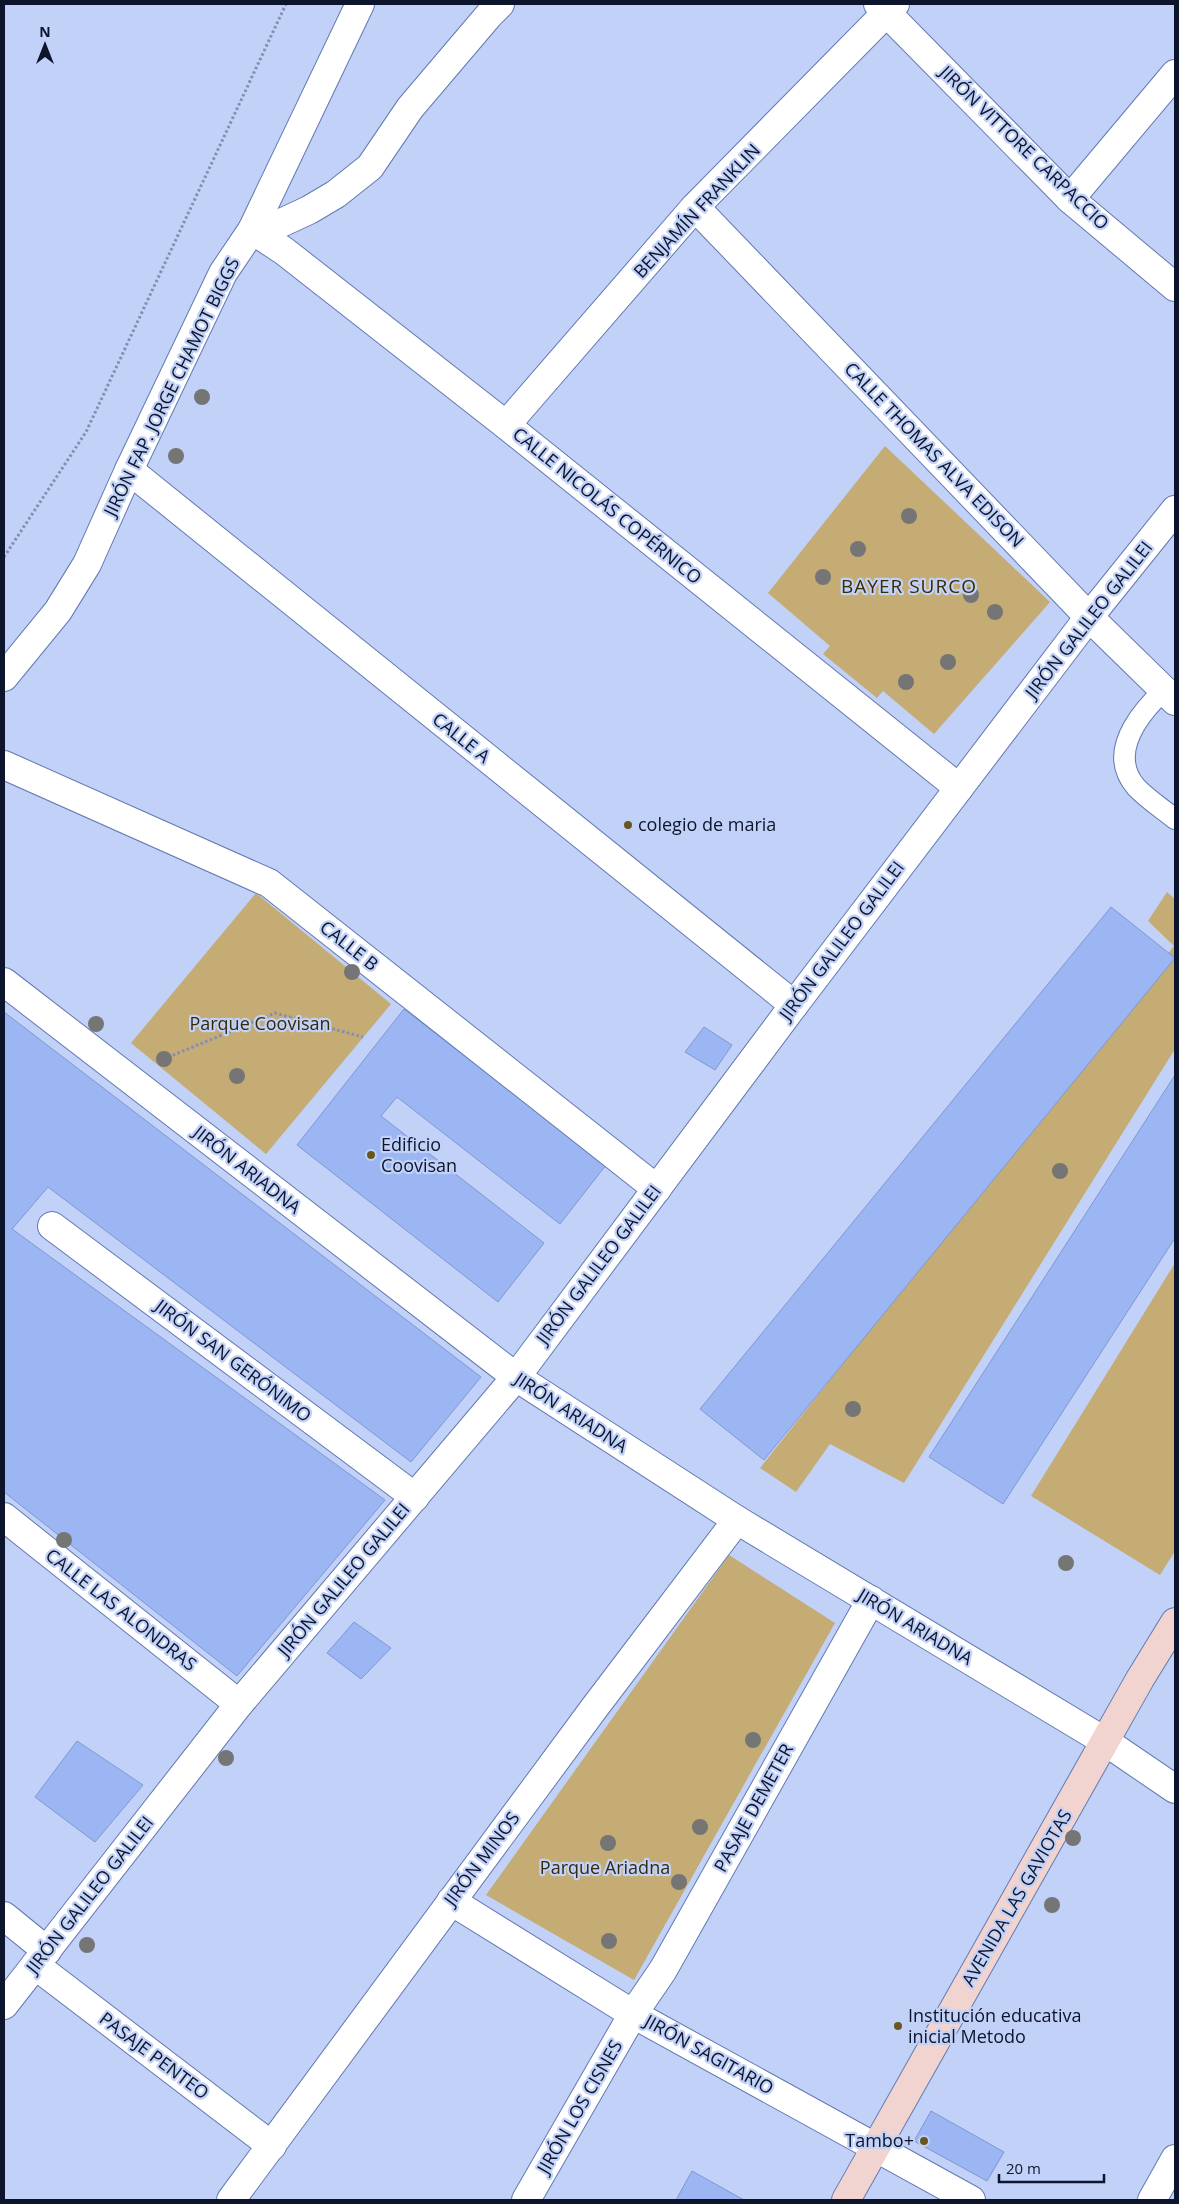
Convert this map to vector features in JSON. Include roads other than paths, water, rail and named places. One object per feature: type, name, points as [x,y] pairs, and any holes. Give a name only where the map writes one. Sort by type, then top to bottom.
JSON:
[{"type":"street","name":"JIRÓN FAP. JORGE CHAMOT BIGGS","points":[[4,677],[58,611],[87,564],[129,470],[223,273],[252,230],[360,4]]},
{"type":"street","points":[[252,230],[281,223],[309,210],[336,194],[370,167],[410,108],[500,4]]},
{"type":"street","name":"JIRÓN VITTORE CARPACCIO","points":[[887,7],[1070,199],[1175,288]]},
{"type":"street","name":"BENJAMÍN FRANKLIN","points":[[506,425],[696,207],[887,7]]},
{"type":"street","points":[[1070,199],[1175,74]]},
{"type":"street","name":"CALLE THOMAS ALVA EDISON","points":[[696,207],[1089,617],[1170,696]]},
{"type":"street","name":"CALLE NICOLÁS COPÉRNICO","points":[[252,230],[284,251],[506,425],[959,788]]},
{"type":"street","name":"CALLE A","points":[[129,470],[794,1005]]},
{"type":"street","name":"JIRÓN GALILEO GALILEI","points":[[4,2005],[239,1704],[516,1377],[794,1005],[1089,617],[1175,510]]},
{"type":"street","name":"CALLE B","points":[[4,765],[269,883],[656,1189]]},
{"type":"street","name":"JIRÓN ARIADNA","points":[[4,982],[516,1377],[737,1520],[1106,1742],[1175,1788]]},
{"type":"street","name":"JIRÓN SAN GERÓNIMO","points":[[52,1226],[415,1497]]},
{"type":"street","name":"CALLE LAS ALONDRAS","points":[[4,1517],[239,1704]]},
{"type":"street","name":"JIRÓN MINOS","points":[[231,2200],[451,1901],[737,1520]]},
{"type":"street","name":"PASAJE DEMETER","points":[[633,2014],[663,1970],[872,1600]]},
{"type":"street","name":"AVENIDA LAS GAVIOTAS","points":[[846,2200],[1106,1742],[1140,1678],[1175,1622]]},
{"type":"street","name":"JIRÓN SAGITARIO","points":[[451,1901],[633,2014],[877,2146],[971,2200]]},
{"type":"street","name":"PASAJE PENTEO","points":[[4,1916],[41,1958],[272,2146]]},
{"type":"street","name":"JIRÓN LOS CISNES","points":[[526,2200],[633,2014]]},
{"type":"street","points":[[1152,2200],[1175,2159]]},
{"type":"lane","points":[[1170,696],[1143,711],[1124,749],[1127,771],[1136,787],[1175,819]]},
{"type":"place","name":"colegio de maria","points":[[628,825]]},
{"type":"place","name":"Edificio Coovisan","points":[[371,1155]]},
{"type":"place","name":"Institución educativa inicial Metodo","points":[[898,2026]]},
{"type":"place","name":"Tambo+","points":[[924,2141]]},
{"type":"district","name":"BAYER SURCO","points":[[909,586]]},
{"type":"park label","name":"Parque Coovisan","points":[[260,1024]]},
{"type":"park label","name":"Parque Ariadna","points":[[605,1868]]}]
